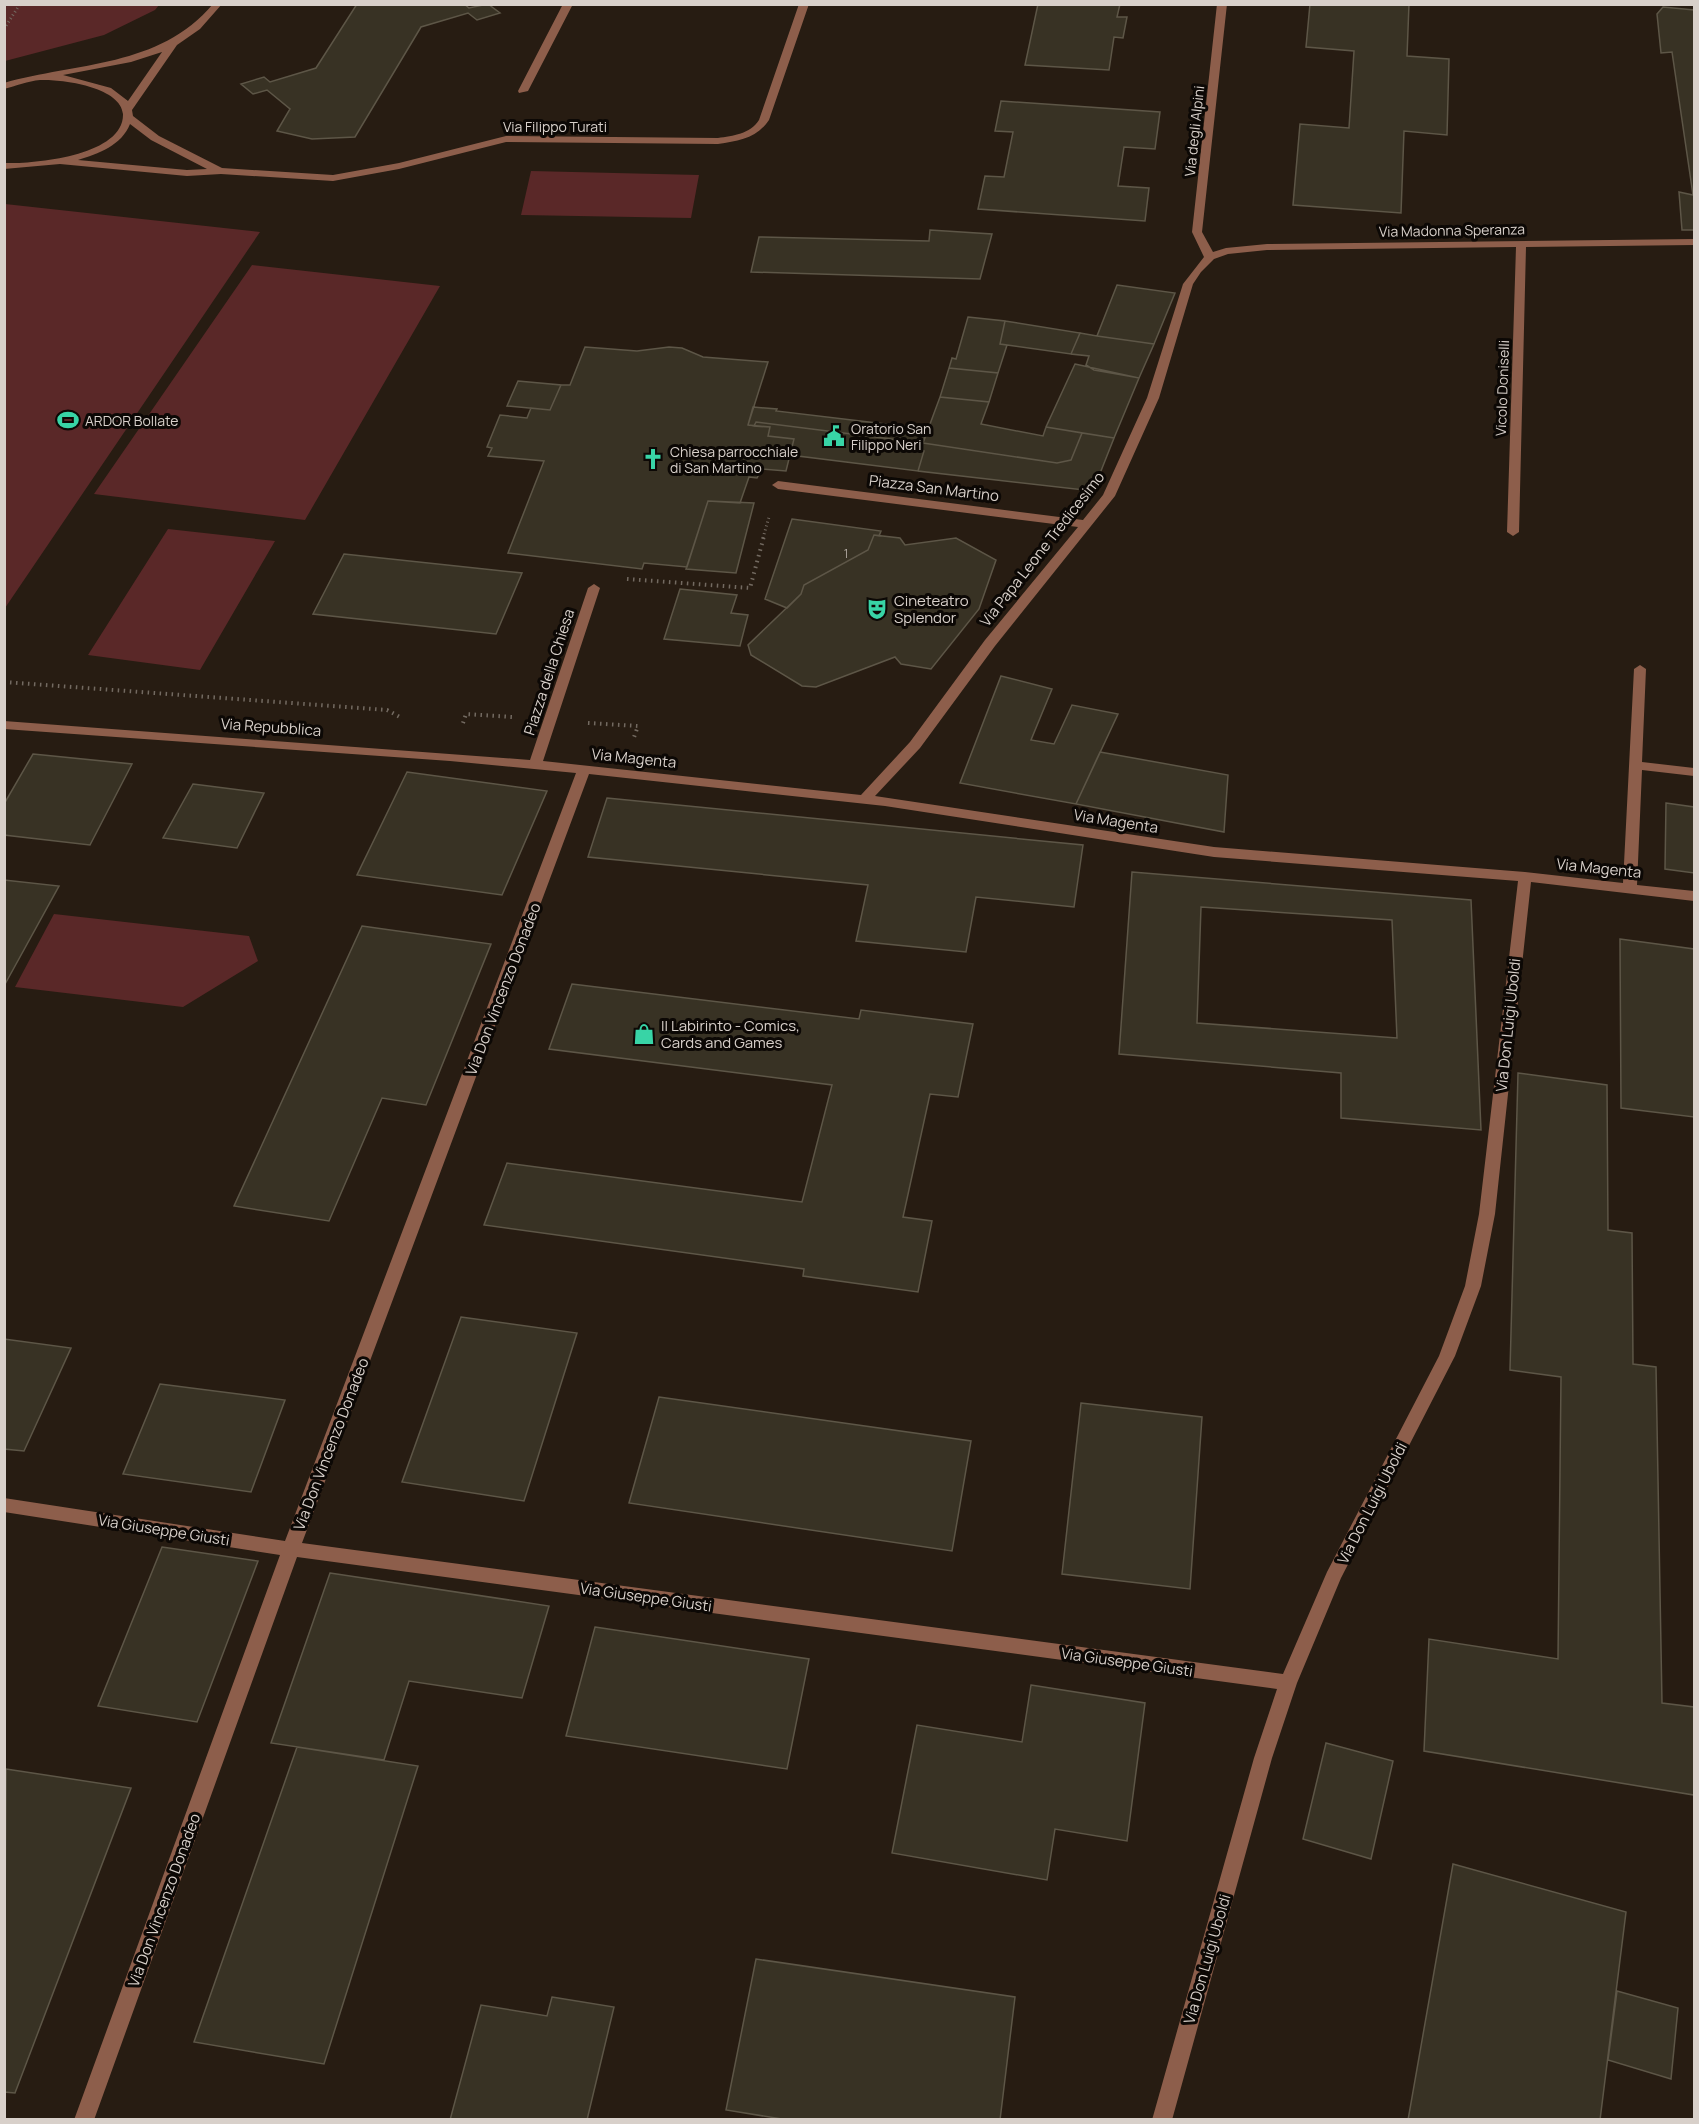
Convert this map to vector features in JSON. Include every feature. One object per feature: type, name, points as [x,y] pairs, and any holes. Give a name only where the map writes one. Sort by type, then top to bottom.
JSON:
[{"type":"street","points":[[4,86],[132,57],[172,45],[203,22],[218,4]]},
{"type":"street","points":[[523,91],[568,4]]},
{"type":"street","name":"Via Filippo Turati","points":[[63,162],[187,173],[221,171],[333,178],[399,166],[506,139],[666,141],[740,138],[758,129],[764,120],[804,4]]},
{"type":"street","name":"Via degli Alpini","points":[[1210,257],[1197,232],[1222,4]]},
{"type":"street","points":[[4,166],[38,166],[63,162],[108,143],[122,131],[128,113],[172,45]]},
{"type":"street","name":"Via Filippo Turati","points":[[40,77],[84,82],[105,88],[120,97],[128,113],[175,150],[221,171]]},
{"type":"street","name":"Via Madonna Speranza","points":[[1210,257],[1226,251],[1267,247],[1695,242]]},
{"type":"street","name":"Vicolo Doniselli","points":[[1513,532],[1521,244]]},
{"type":"street","name":"Via Papa Leone Tredicesimo","points":[[864,800],[915,744],[990,643],[1109,496],[1153,398],[1188,284],[1210,257]]},
{"type":"street","name":"Piazza San Martino","points":[[778,484],[1087,524]]},
{"type":"street","name":"Piazza della Chiesa","points":[[535,765],[594,588]]},
{"type":"street","points":[[1630,887],[1640,669]]},
{"type":"street","name":"Via Repubblica","points":[[4,725],[535,765]]},
{"type":"street","name":"Via Magenta","points":[[535,765],[864,800],[1214,852],[1525,877],[1695,896]]},
{"type":"street","points":[[1634,765],[1695,772]]},
{"type":"street","name":"Via Don Vincenzo Donadeo","points":[[84,2120],[291,1549],[584,770]]},
{"type":"street","name":"Via Don Luigi Uboldi","points":[[1162,2120],[1263,1758],[1288,1683],[1329,1586],[1447,1356],[1473,1286],[1487,1214],[1525,877]]},
{"type":"street","name":"Via Giuseppe Giusti","points":[[4,1505],[291,1549],[1288,1683]]},
{"type":"path","points":[[4,29],[20,4]]},
{"type":"path","points":[[594,588],[598,577],[750,588],[778,484]]},
{"type":"path","points":[[4,682],[387,710]]},
{"type":"shaded area","points":[[4,5],[159,5],[155,10],[104,35],[5,61]]},
{"type":"shaded area","points":[[531,171],[699,175],[691,218],[521,215]]},
{"type":"shaded area","name":"ARDOR Bollate","points":[[4,204],[260,232],[5,608]]},
{"type":"shaded area","name":"ARDOR Bollate","points":[[252,265],[440,286],[305,520],[94,494]]},
{"type":"shaded area","points":[[168,529],[275,541],[200,670],[88,655]]},
{"type":"shaded area","points":[[54,914],[249,936],[258,961],[183,1007],[15,987]]},
{"type":"building","points":[[357,4],[464,4],[469,8],[488,4],[500,13],[477,20],[468,13],[421,27],[355,137],[312,139],[277,131],[290,109],[267,90],[253,94],[241,84],[264,77],[270,82],[316,68]]},
{"type":"building","points":[[1038,4],[1120,4],[1117,17],[1127,17],[1123,38],[1114,37],[1109,70],[1025,65]]},
{"type":"building","points":[[1310,4],[1409,4],[1407,56],[1449,59],[1447,135],[1404,131],[1401,213],[1293,205],[1300,124],[1349,128],[1354,51],[1306,47]]},
{"type":"building","points":[[1663,7],[1694,10],[1694,230],[1682,230],[1679,192],[1693,195],[1672,52],[1661,53],[1657,14]]},
{"type":"building","points":[[1001,101],[1160,112],[1155,149],[1124,147],[1118,186],[1149,188],[1145,221],[978,209],[985,176],[1004,177],[1013,132],[995,131]]},
{"type":"building","points":[[930,230],[992,234],[980,279],[751,272],[759,237],[929,241]]},
{"type":"building","points":[[1117,285],[1175,293],[1154,344],[1097,336]]},
{"type":"building","points":[[968,317],[1005,321],[1000,344],[1007,345],[998,373],[949,368],[952,358],[956,359]]},
{"type":"building","points":[[1005,321],[1080,333],[1071,354],[1000,344]]},
{"type":"building","points":[[1080,333],[1154,344],[1139,378],[1094,370],[1086,365],[1089,356],[1071,354]]},
{"type":"building","name":"Chiesa parrocchiale di San Martino","points":[[585,347],[637,351],[669,347],[682,348],[703,357],[768,362],[748,425],[770,427],[768,436],[794,439],[786,471],[762,469],[757,478],[749,477],[740,503],[708,501],[687,567],[644,563],[642,569],[508,553],[544,461],[488,456],[492,448],[487,447],[500,415],[527,418],[531,408],[550,410],[561,385],[570,385]]},
{"type":"building","points":[[1075,364],[1139,378],[1114,438],[1046,427]]},
{"type":"building","points":[[949,368],[998,373],[989,402],[940,397]]},
{"type":"building","points":[[518,381],[561,385],[550,410],[507,406]]},
{"type":"building","points":[[940,397],[989,402],[981,424],[1043,436],[1046,427],[1082,433],[1071,460],[1057,463],[923,443]]},
{"type":"building","points":[[753,407],[927,429],[923,443],[756,422],[754,426],[748,425]]},
{"type":"building","points":[[756,422],[923,443],[920,449],[924,451],[918,471],[790,455],[794,439],[768,436],[770,427],[754,426]]},
{"type":"building","points":[[1082,433],[1114,438],[1093,491],[918,471],[924,451],[920,449],[923,443],[1057,463],[1071,460]]},
{"type":"building","points":[[708,501],[754,503],[736,573],[686,569]]},
{"type":"building","points":[[792,519],[881,531],[879,536],[874,535],[868,550],[804,585],[801,594],[787,608],[765,599]]},
{"type":"building","points":[[874,535],[900,538],[905,545],[956,538],[996,560],[979,609],[931,669],[901,664],[895,657],[816,687],[802,686],[751,655],[748,645],[801,594],[804,585],[868,550]]},
{"type":"building","points":[[344,554],[522,573],[496,634],[313,614]]},
{"type":"building","points":[[680,589],[737,595],[731,613],[748,615],[740,646],[664,639]]},
{"type":"building","points":[[1001,676],[1052,689],[1031,740],[1054,744],[1072,705],[1118,714],[1076,804],[960,783]]},
{"type":"building","points":[[1100,752],[1228,775],[1224,832],[1076,804]]},
{"type":"building","points":[[33,754],[132,764],[90,845],[4,835],[4,804]]},
{"type":"building","points":[[407,772],[547,791],[502,895],[357,875]]},
{"type":"building","points":[[193,784],[264,793],[237,848],[163,838]]},
{"type":"building","points":[[607,798],[1083,845],[1074,907],[976,897],[966,952],[856,941],[868,885],[588,857]]},
{"type":"building","points":[[1666,803],[1694,807],[1694,873],[1665,869]]},
{"type":"building","points":[[1132,872],[1471,900],[1481,1130],[1341,1118],[1341,1073],[1119,1054]],"holes":[[[1201,907],[1392,920],[1397,1038],[1197,1023]]]},
{"type":"building","points":[[4,880],[59,886],[4,986]]},
{"type":"building","points":[[362,926],[491,944],[426,1105],[382,1098],[329,1221],[234,1206]]},
{"type":"building","points":[[1620,939],[1694,949],[1694,1117],[1621,1108]]},
{"type":"building","points":[[572,984],[859,1019],[861,1010],[973,1024],[958,1097],[930,1094],[903,1217],[932,1221],[918,1292],[803,1276],[804,1269],[484,1225],[507,1163],[802,1202],[832,1085],[549,1049]]},
{"type":"building","points":[[1518,1073],[1607,1085],[1608,1230],[1632,1233],[1633,1364],[1656,1367],[1662,1703],[1694,1707],[1694,1795],[1424,1751],[1429,1639],[1558,1659],[1561,1377],[1510,1370]]},
{"type":"building","points":[[461,1317],[577,1333],[524,1501],[402,1482]]},
{"type":"building","points":[[4,1339],[71,1348],[24,1451],[4,1449]]},
{"type":"building","points":[[160,1384],[285,1400],[251,1492],[123,1474]]},
{"type":"building","points":[[659,1397],[971,1441],[952,1551],[629,1503]]},
{"type":"building","points":[[1081,1403],[1202,1417],[1190,1589],[1062,1574]]},
{"type":"building","points":[[162,1547],[258,1561],[197,1722],[98,1706]]},
{"type":"building","points":[[330,1573],[549,1606],[522,1698],[409,1681],[384,1760],[271,1743]]},
{"type":"building","points":[[595,1627],[809,1659],[787,1769],[566,1736]]},
{"type":"building","points":[[1031,1685],[1145,1703],[1127,1841],[1055,1829],[1047,1880],[892,1853],[917,1725],[1022,1742]]},
{"type":"building","points":[[1326,1743],[1393,1761],[1371,1859],[1303,1839]]},
{"type":"building","points":[[297,1747],[418,1766],[324,2064],[194,2042]]},
{"type":"building","points":[[6,1769],[131,1788],[15,2093],[4,2092]]},
{"type":"building","points":[[1453,1864],[1626,1912],[1600,2120],[1408,2120]]},
{"type":"building","points":[[756,1959],[1015,1997],[1000,2120],[788,2120],[726,2110]]},
{"type":"building","points":[[1617,1991],[1678,2008],[1671,2079],[1608,2060]]},
{"type":"building","points":[[552,1997],[614,2007],[587,2120],[450,2120],[481,2005],[547,2016]]},
{"type":"place","name":"ARDOR Bollate","points":[[68,420]]},
{"type":"place","name":"Oratorio San Filippo Neri","points":[[834,436]]},
{"type":"place","name":"Chiesa parrocchiale di San Martino","points":[[653,459]]},
{"type":"place","name":"Cineteatro Splendor","points":[[877,609]]},
{"type":"place","name":"Il Labirinto - Comics, Cards and Games","points":[[644,1034]]}]
